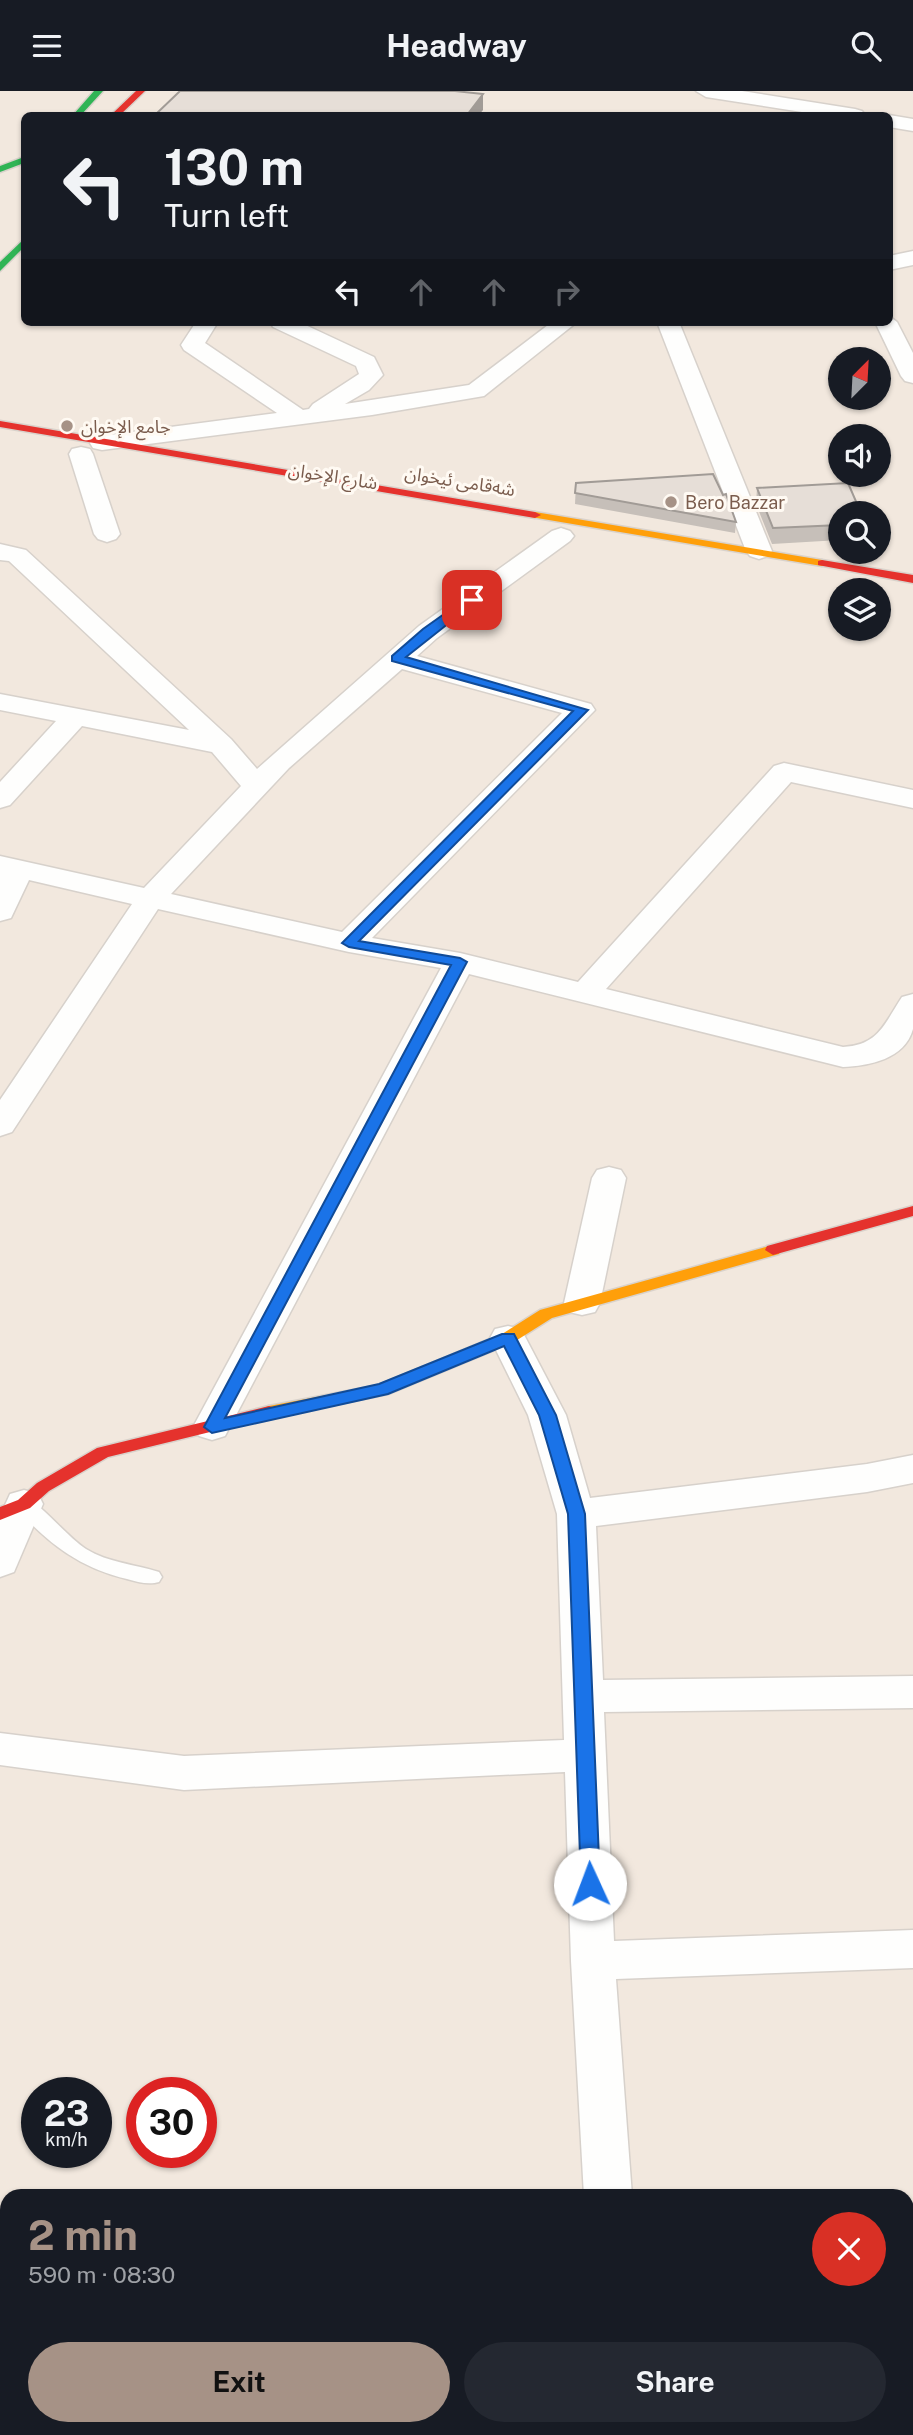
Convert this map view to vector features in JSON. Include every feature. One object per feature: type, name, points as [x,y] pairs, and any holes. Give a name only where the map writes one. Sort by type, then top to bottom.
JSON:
[{"type":"main road","points":[[79,112],[99,91]]},
{"type":"main road","points":[[118,112],[141,91]]},
{"type":"main road","points":[[0,169],[21,161]]},
{"type":"main road","points":[[0,268],[21,245]]},
{"type":"main road","name":"شەقامی ئیخوان","points":[[0,424],[92,448],[759,551],[913,579]]},
{"type":"main road","name":"شارع الإخوان","points":[[0,439],[92,448],[568,537]]},
{"type":"main road","points":[[12,1509],[43,1487],[103,1452],[382,1389],[508,1338],[546,1314],[913,1211]]},
{"type":"street","points":[[706,91],[836,112]]},
{"type":"street","points":[[811,108],[825,91]]},
{"type":"street","points":[[893,122],[913,125]]},
{"type":"street","points":[[893,262],[913,258]]},
{"type":"street","points":[[204,326],[192,345],[305,415]]},
{"type":"street","points":[[290,326],[366,362],[371,375],[361,385],[305,415]]},
{"type":"street","points":[[107,534],[92,448],[476,391],[561,326]]},
{"type":"street","points":[[670,326],[759,551]]},
{"type":"street","points":[[888,326],[913,376]]},
{"type":"street","points":[[0,1125],[10,1092],[150,899],[278,762],[428,632],[568,537]]},
{"type":"street","points":[[0,552],[17,555],[221,745],[256,786]]},
{"type":"street","points":[[349,943],[581,710],[397,659]]},
{"type":"street","points":[[0,702],[221,745]]},
{"type":"street","points":[[0,799],[76,715]]},
{"type":"street","points":[[585,993],[784,772],[913,799]]},
{"type":"street","points":[[0,912],[10,867],[349,943],[460,962],[843,1057],[867,1057],[880,1052],[913,1004]]},
{"type":"street","points":[[212,1427],[460,962]]},
{"type":"street","points":[[582,1303],[608,1178]]},
{"type":"street","points":[[508,1338],[547,1415],[576,1514],[593,1961],[608,2189]]},
{"type":"street","points":[[576,1514],[867,1478],[913,1469]]},
{"type":"street","points":[[0,1562],[12,1509]]},
{"type":"street","points":[[584,1696],[913,1692]]},
{"type":"street","points":[[0,1749],[184,1773],[587,1755]]},
{"type":"street","points":[[593,1961],[913,1949]]},
{"type":"lane","points":[[12,1509],[73,1552],[113,1570],[152,1577]]},
{"type":"shaded area","points":[[0,91],[913,91],[913,2189],[0,2189]]},
{"type":"building","points":[[180,91],[455,91],[483,94],[469,112],[158,112]]},
{"type":"building","points":[[713,474],[723,495],[726,494],[736,522],[575,493],[576,483]]},
{"type":"building","points":[[828,484],[828,487],[850,487],[856,501],[828,501],[828,526],[773,528],[757,488]]},
{"type":"traffic: fast","points":[[80,112],[99,91]]},
{"type":"traffic: fast","points":[[0,169],[21,161]]},
{"type":"traffic: fast","points":[[0,268],[21,245]]},
{"type":"traffic: slow","points":[[535,515],[822,563]]},
{"type":"traffic: slow","points":[[269,1412],[382,1390],[508,1338],[546,1314],[773,1250]]},
{"type":"traffic: jam","points":[[118,112],[141,91]]},
{"type":"traffic: jam","points":[[0,424],[535,515]]},
{"type":"traffic: jam","points":[[822,563],[913,579]]},
{"type":"traffic: jam","points":[[773,1250],[913,1211]]},
{"type":"traffic: jam","points":[[0,1514],[24,1504],[43,1487],[103,1452],[269,1412]]},
{"type":"place","name":"جامع الإخوان","points":[[67,426]]},
{"type":"place","name":"Bero Bazzar","points":[[671,502]]},
{"type":"route","points":[[472,600],[397,659],[581,710],[349,943],[460,962],[212,1427],[382,1389],[508,1338],[547,1415],[576,1514],[590,1884]]}]
